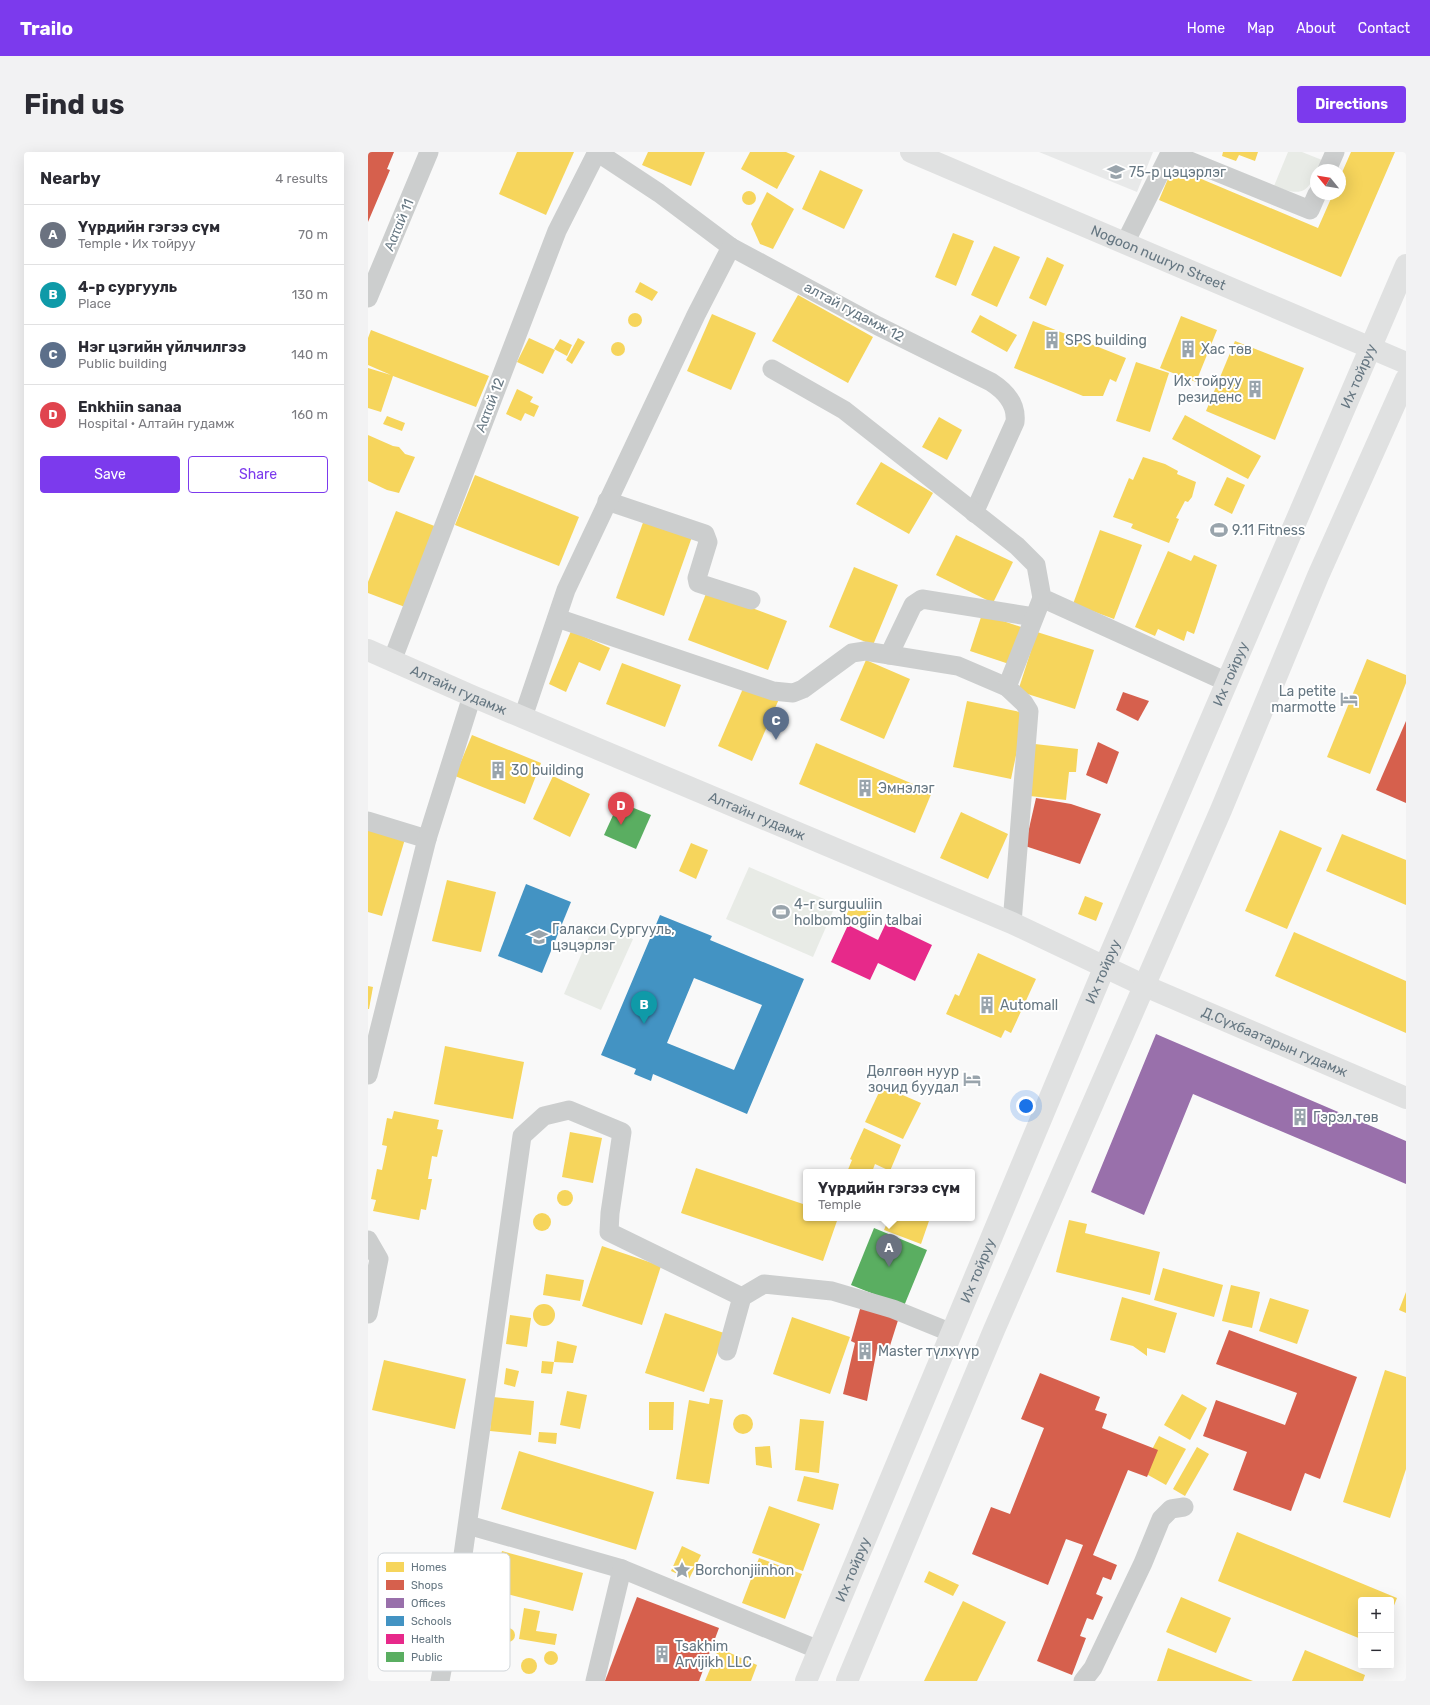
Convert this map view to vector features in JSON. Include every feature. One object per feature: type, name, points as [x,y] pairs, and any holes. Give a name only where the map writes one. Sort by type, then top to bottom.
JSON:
[{"type":"main road","name":"Nogoon nuuryn Street","points":[[911,152],[1406,363]]},
{"type":"main road","name":"Их тойруу","points":[[806,1681],[1105,966],[1406,265]]},
{"type":"main road","points":[[852,1679],[994,1330],[1221,810],[1318,576],[1406,379]]},
{"type":"main road","name":"Алтайн гудамж","points":[[368,650],[472,696],[1012,922],[1144,986]]},
{"type":"main road","name":"Д.Сүхбаатарын гудамж","points":[[1144,986],[1406,1098]]},
{"type":"street","name":"Ααταй 11","points":[[368,298],[429,152]]},
{"type":"street","name":"алтай гудамж 12","points":[[597,152],[659,193],[731,247],[878,326],[991,382],[1004,392],[1014,407],[1015,422],[974,513]]},
{"type":"street","name":"Ααταй 12","points":[[392,661],[557,231],[597,152]]},
{"type":"street","points":[[1330,164],[1335,152]]},
{"type":"street","points":[[1125,243],[1170,153],[1310,210],[1314,200]]},
{"type":"street","points":[[523,717],[566,590],[696,315],[731,247]]},
{"type":"street","points":[[772,369],[844,410],[1017,546],[1036,565],[1042,598],[1007,687]]},
{"type":"street","points":[[607,501],[705,534],[708,542],[697,578],[698,583],[752,600]]},
{"type":"street","points":[[1042,598],[1227,682]]},
{"type":"street","points":[[890,655],[913,605],[922,599],[1034,617]]},
{"type":"street","points":[[557,618],[773,691],[793,692],[803,689],[852,654],[865,651],[958,666],[1007,687],[1024,703],[1029,711],[1012,922]]},
{"type":"street","points":[[368,1076],[427,839],[472,696]]},
{"type":"street","points":[[368,821],[427,839]]},
{"type":"street","points":[[463,1553],[522,1136],[544,1116],[569,1110],[622,1132],[610,1213],[609,1232],[742,1297]]},
{"type":"street","points":[[368,1240],[379,1259],[368,1314]]},
{"type":"street","points":[[727,1350],[742,1297],[764,1284],[832,1291],[893,1309],[952,1333]]},
{"type":"street","points":[[1083,1681],[1093,1668],[1143,1563],[1161,1519],[1171,1509],[1184,1507]]},
{"type":"street","points":[[468,1525],[622,1569],[819,1650]]},
{"type":"street","points":[[594,1681],[622,1569]]},
{"type":"street","points":[[440,1681],[442,1671]]},
{"type":"shaded area","name":"75-р цэцэрлэг","points":[[1039,152],[1153,152],[1137,192]]},
{"type":"shaded area","points":[[1288,152],[1302,152],[1322,160],[1320,164],[1310,164],[1310,184],[1306,189],[1294,192],[1274,186]]},
{"type":"shaded area","name":"4-r surguuliin holbombogiin talbai","points":[[749,867],[836,904],[813,957],[726,919]]},
{"type":"shaded area","points":[[595,923],[633,939],[601,1010],[564,994]]},
{"type":"building: Homes","points":[[517,152],[574,152],[546,215],[499,194]]},
{"type":"building: Homes","points":[[648,152],[705,152],[691,186],[642,165]]},
{"type":"building: Homes","points":[[750,152],[786,152],[795,156],[777,189],[741,169]]},
{"type":"building: Homes","points":[[1223,152],[1258,152],[1255,161],[1239,155],[1236,161],[1222,156]]},
{"type":"building: Homes","points":[[1351,152],[1395,152],[1341,277],[1159,200],[1173,167],[1318,228],[1330,200],[1346,200],[1346,164]]},
{"type":"building: Homes","points":[[820,170],[863,190],[844,229],[802,209]]},
{"type":"building: Homes","points":[[746,191],[752,191],[756,195],[756,201],[752,205],[746,205],[742,201],[742,195]]},
{"type":"building: Homes","points":[[767,192],[794,209],[773,249],[760,244],[751,224]]},
{"type":"building: Homes","points":[[953,233],[974,241],[956,286],[935,277]]},
{"type":"building: Homes","points":[[994,246],[1020,257],[997,307],[971,295]]},
{"type":"building: Homes","points":[[1047,257],[1064,265],[1046,306],[1029,298]]},
{"type":"building: Homes","points":[[640,282],[658,292],[652,301],[635,292]]},
{"type":"building: Homes","points":[[798,295],[873,337],[848,383],[772,341]]},
{"type":"building: Homes","points":[[632,313],[638,313],[642,317],[642,323],[638,327],[632,327],[628,323],[628,317]]},
{"type":"building: Homes","points":[[712,314],[756,333],[731,390],[687,371]]},
{"type":"building: Homes","points":[[980,315],[1017,335],[1007,352],[971,332]]},
{"type":"building: Homes","name":"Хас төв","points":[[1181,316],[1217,330],[1196,382],[1160,368]]},
{"type":"building: Homes","name":"SPS building","points":[[1033,321],[1126,358],[1116,382],[1110,379],[1103,396],[1083,396],[1014,368]]},
{"type":"building: Homes","points":[[371,330],[489,376],[476,407],[393,376],[381,412],[368,408],[368,368],[391,375],[368,365],[368,338]]},
{"type":"building: Homes","points":[[529,338],[555,350],[543,374],[517,362]]},
{"type":"building: Homes","points":[[578,338],[585,342],[572,364],[566,360]]},
{"type":"building: Homes","points":[[560,339],[572,345],[567,356],[554,349]]},
{"type":"building: Homes","name":"Их тойруу резиденс","points":[[1235,341],[1304,368],[1275,440],[1206,411]]},
{"type":"building: Homes","points":[[615,342],[621,342],[625,346],[625,352],[621,356],[615,356],[611,352],[611,346]]},
{"type":"building: Homes","points":[[1136,362],[1169,373],[1150,432],[1116,421]]},
{"type":"building: Homes","points":[[517,389],[533,397],[530,402],[539,406],[534,417],[525,413],[521,421],[506,414]]},
{"type":"building: Homes","points":[[1185,415],[1261,456],[1248,479],[1172,439]]},
{"type":"building: Homes","points":[[387,416],[405,423],[402,431],[383,424]]},
{"type":"building: Homes","points":[[939,417],[962,430],[947,460],[922,447]]},
{"type":"building: Homes","points":[[368,435],[393,446],[399,447],[405,454],[415,457],[399,493],[387,490],[368,481]]},
{"type":"building: Homes","points":[[1143,457],[1165,464],[1178,471],[1177,474],[1196,482],[1192,497],[1188,502],[1185,501],[1176,518],[1179,519],[1169,543],[1131,528],[1133,524],[1113,517],[1129,478],[1133,480]]},
{"type":"building: Homes","points":[[881,462],[933,493],[909,534],[856,504]]},
{"type":"building: Homes","points":[[475,475],[579,517],[559,566],[455,525]]},
{"type":"building: Homes","points":[[1227,477],[1245,485],[1232,514],[1214,505]]},
{"type":"building: Homes","points":[[396,511],[437,527],[405,607],[368,593],[368,582]]},
{"type":"building: Homes","points":[[645,517],[693,534],[664,616],[616,598]]},
{"type":"building: Homes","points":[[1100,530],[1142,545],[1114,619],[1073,604]]},
{"type":"building: Homes","points":[[956,535],[1013,562],[993,603],[936,575]]},
{"type":"building: Homes","points":[[1168,551],[1191,561],[1194,555],[1217,565],[1194,634],[1187,631],[1184,641],[1158,629],[1155,636],[1135,627]]},
{"type":"building: Homes","points":[[854,567],[898,585],[873,645],[829,627]]},
{"type":"building: Homes","points":[[707,591],[787,621],[768,670],[688,640]]},
{"type":"building: Homes","points":[[982,614],[1027,629],[1015,666],[970,651]]},
{"type":"building: Homes","points":[[571,631],[610,648],[600,671],[579,662],[566,692],[549,684]]},
{"type":"building: Homes","points":[[1037,632],[1094,650],[1075,709],[1018,691]]},
{"type":"building: Homes","points":[[1367,659],[1406,675],[1406,683],[1370,774],[1327,757]]},
{"type":"building: Homes","points":[[866,660],[910,679],[884,739],[840,720]]},
{"type":"building: Homes","points":[[622,663],[681,685],[665,727],[606,704]]},
{"type":"building: Homes","points":[[745,684],[779,699],[752,761],[718,746]]},
{"type":"building: Homes","points":[[967,701],[1025,713],[1011,779],[953,767]]},
{"type":"building: Homes","name":"30 building","points":[[472,735],[541,763],[525,804],[455,776]]},
{"type":"building: Homes","name":"Эмнэлэг","points":[[816,743],[932,792],[915,833],[799,784]]},
{"type":"building: Homes","points":[[1035,744],[1078,749],[1076,772],[1069,772],[1066,800],[1030,796]]},
{"type":"building: Homes","points":[[553,776],[590,794],[570,837],[533,819]]},
{"type":"building: Homes","points":[[961,812],[1008,834],[988,879],[940,858]]},
{"type":"building: Homes","points":[[368,827],[405,839],[382,916],[368,912]]},
{"type":"building: Homes","points":[[1280,830],[1322,848],[1287,929],[1245,911]]},
{"type":"building: Homes","points":[[1342,834],[1406,860],[1406,905],[1326,871]]},
{"type":"building: Homes","points":[[691,843],[708,850],[696,879],[679,871]]},
{"type":"building: Homes","points":[[447,880],[496,892],[481,952],[432,941]]},
{"type":"building: Homes","points":[[1085,896],[1103,903],[1096,921],[1078,914]]},
{"type":"building: Homes","points":[[853,901],[871,910],[863,929],[844,920]]},
{"type":"building: Homes","points":[[1294,932],[1406,981],[1406,1033],[1275,976]]},
{"type":"building: Homes","name":"Automall","points":[[978,953],[1036,979],[1011,1033],[1005,1030],[1001,1038],[946,1014],[955,994],[959,996]]},
{"type":"building: Homes","points":[[368,986],[373,987],[369,1009],[368,1009]]},
{"type":"building: Homes","points":[[445,1046],[524,1062],[513,1119],[434,1104]]},
{"type":"building: Homes","points":[[882,1086],[921,1103],[903,1139],[865,1122]]},
{"type":"building: Homes","points":[[394,1111],[439,1120],[437,1129],[443,1130],[437,1157],[432,1156],[428,1179],[432,1179],[426,1210],[421,1209],[419,1220],[373,1211],[376,1200],[371,1199],[377,1169],[382,1170],[387,1146],[382,1145],[387,1118],[392,1119]]},
{"type":"building: Homes","points":[[864,1128],[901,1145],[891,1169],[886,1169],[875,1164],[873,1169],[848,1169],[852,1160],[850,1159]]},
{"type":"building: Homes","points":[[570,1132],[602,1138],[593,1183],[562,1177]]},
{"type":"building: Homes","points":[[696,1168],[803,1204],[803,1221],[837,1221],[823,1261],[681,1213]]},
{"type":"building: Homes","points":[[562,1190],[568,1190],[573,1195],[571,1204],[568,1206],[562,1206],[557,1201],[557,1195]]},
{"type":"building: Homes","points":[[538,1213],[546,1213],[551,1218],[549,1229],[546,1231],[538,1231],[533,1226],[533,1218]]},
{"type":"building: Homes","points":[[1069,1220],[1087,1224],[1085,1233],[1160,1252],[1150,1295],[1056,1272]]},
{"type":"building: Homes","points":[[888,1221],[929,1221],[921,1244],[884,1230]]},
{"type":"building: Homes","points":[[602,1246],[661,1266],[642,1325],[582,1306]]},
{"type":"building: Homes","points":[[1163,1268],[1223,1285],[1214,1317],[1154,1300]]},
{"type":"building: Homes","points":[[546,1274],[584,1280],[580,1301],[543,1295]]},
{"type":"building: Homes","points":[[1231,1285],[1260,1292],[1252,1328],[1222,1321]]},
{"type":"building: Homes","points":[[1406,1292],[1406,1313],[1399,1310]]},
{"type":"building: Homes","points":[[1122,1297],[1177,1313],[1165,1353],[1147,1348],[1147,1356],[1133,1346],[1110,1340]]},
{"type":"building: Homes","points":[[1270,1298],[1309,1310],[1297,1344],[1259,1331]]},
{"type":"building: Homes","points":[[544,1304],[548,1305],[554,1311],[554,1319],[548,1325],[544,1326],[540,1325],[534,1319],[533,1315],[534,1311],[540,1305]]},
{"type":"building: Homes","points":[[665,1313],[724,1333],[704,1392],[645,1373]]},
{"type":"building: Homes","points":[[510,1315],[531,1318],[527,1347],[506,1344]]},
{"type":"building: Homes","points":[[792,1317],[850,1337],[830,1394],[773,1374]]},
{"type":"building: Homes","points":[[557,1341],[577,1346],[573,1363],[554,1362]]},
{"type":"building: Homes","points":[[384,1360],[466,1379],[455,1429],[372,1410]]},
{"type":"building: Homes","points":[[542,1361],[554,1362],[552,1374],[541,1373]]},
{"type":"building: Homes","points":[[506,1368],[519,1371],[515,1387],[504,1384]]},
{"type":"building: Homes","points":[[1385,1370],[1406,1377],[1406,1469],[1390,1518],[1343,1502]]},
{"type":"building: Homes","points":[[567,1391],[587,1395],[580,1429],[560,1425]]},
{"type":"building: Homes","points":[[1182,1394],[1207,1408],[1190,1440],[1164,1425]]},
{"type":"building: Homes","points":[[493,1397],[534,1401],[531,1435],[490,1431]]},
{"type":"building: Homes","points":[[710,1398],[723,1400],[709,1484],[676,1479],[689,1400],[709,1404]]},
{"type":"building: Homes","points":[[649,1402],[674,1402],[673,1430],[649,1430]]},
{"type":"building: Homes","points":[[743,1414],[750,1417],[753,1424],[750,1431],[743,1434],[736,1431],[733,1424],[736,1417]]},
{"type":"building: Homes","points":[[800,1419],[824,1421],[819,1473],[795,1470]]},
{"type":"building: Homes","points":[[539,1432],[557,1433],[556,1444],[538,1442]]},
{"type":"building: Homes","points":[[1159,1436],[1186,1449],[1166,1485],[1141,1471]]},
{"type":"building: Homes","points":[[770,1446],[772,1468],[756,1465],[755,1447]]},
{"type":"building: Homes","points":[[1197,1447],[1209,1454],[1185,1496],[1173,1489]]},
{"type":"building: Homes","points":[[519,1451],[654,1492],[636,1550],[501,1509]]},
{"type":"building: Homes","points":[[804,1476],[839,1484],[833,1510],[797,1501]]},
{"type":"building: Homes","points":[[769,1506],[820,1524],[803,1571],[752,1553]]},
{"type":"building: Homes","points":[[1237,1532],[1397,1598],[1394,1606],[1394,1597],[1358,1597],[1358,1638],[1218,1581]]},
{"type":"building: Homes","points":[[682,1546],[701,1555],[689,1579],[671,1571]]},
{"type":"building: Homes","points":[[510,1553],[583,1573],[573,1611],[510,1595]]},
{"type":"building: Homes","points":[[759,1558],[802,1574],[785,1619],[742,1603]]},
{"type":"building: Homes","points":[[929,1571],[959,1585],[953,1596],[924,1582]]},
{"type":"building: Homes","points":[[1181,1597],[1231,1618],[1216,1653],[1166,1632]]},
{"type":"building: Homes","points":[[963,1601],[1006,1622],[977,1681],[924,1681]]},
{"type":"building: Homes","points":[[524,1608],[540,1611],[536,1631],[557,1634],[555,1645],[519,1639]]},
{"type":"building: Homes","points":[[510,1629],[514,1632],[514,1638],[510,1641]]},
{"type":"building: Homes","points":[[719,1648],[757,1665],[751,1681],[705,1681]]},
{"type":"building: Homes","points":[[1168,1648],[1253,1681],[1157,1681]]},
{"type":"building: Homes","points":[[1305,1650],[1365,1675],[1363,1681],[1292,1681]]},
{"type":"building: Homes","points":[[548,1651],[554,1651],[558,1655],[558,1661],[554,1665],[548,1665],[544,1661],[544,1655]]},
{"type":"building: Homes","points":[[529,1658],[535,1660],[537,1666],[535,1672],[529,1674],[523,1672],[521,1666],[523,1660]]},
{"type":"building: Shops","points":[[368,152],[394,152],[387,169],[390,170],[368,222]]},
{"type":"building: Shops","points":[[1123,692],[1149,701],[1138,721],[1116,710]]},
{"type":"building: Shops","points":[[1406,721],[1406,803],[1376,790]]},
{"type":"building: Shops","points":[[1098,742],[1119,752],[1107,784],[1086,775]]},
{"type":"building: Shops","points":[[1036,798],[1071,804],[1101,814],[1080,864],[1025,846]]},
{"type":"building: Shops","name":"Master түлхүүр","points":[[862,1302],[900,1314],[888,1352],[877,1349],[867,1401],[843,1394],[855,1343],[851,1341]]},
{"type":"building: Shops","points":[[1229,1330],[1357,1377],[1320,1479],[1305,1473],[1291,1511],[1233,1490],[1247,1452],[1203,1436],[1216,1400],[1285,1425],[1297,1393],[1216,1364]]},
{"type":"building: Shops","points":[[1040,1373],[1100,1397],[1095,1410],[1107,1414],[1102,1428],[1158,1450],[1147,1477],[1128,1470],[1093,1555],[1117,1565],[1111,1580],[1103,1577],[1096,1594],[1103,1597],[1093,1620],[1087,1618],[1080,1636],[1086,1638],[1072,1675],[1037,1661],[1083,1545],[1066,1539],[1048,1585],[972,1554],[991,1507],[1010,1514],[1044,1428],[1021,1419]]},
{"type":"building: Shops","name":"Tsakhim Arvijikh LLC","points":[[637,1597],[719,1628],[699,1681],[605,1681]]},
{"type":"building: Offices","name":"Гэрэл төв","points":[[1156,1034],[1406,1141],[1406,1184],[1193,1094],[1144,1215],[1091,1192]]},
{"type":"building: Schools","points":[[526,884],[571,902],[542,973],[498,956]]},
{"type":"building: Schools","points":[[660,915],[712,936],[710,940],[804,979],[747,1114],[653,1074],[651,1081],[634,1074],[636,1069],[601,1055]],"holes":[[[694,978],[762,1005],[734,1070],[667,1043]]]},
{"type":"building: Health","points":[[886,923],[932,945],[915,981],[878,963],[870,980],[831,962],[848,925],[878,940]]},
{"type":"building: Public","points":[[619,802],[651,815],[636,849],[604,835]]},
{"type":"building: Public","points":[[874,1228],[927,1250],[904,1306],[851,1285]]},
{"type":"place","name":"75-р цэцэрлэг","points":[[1116,172]]},
{"type":"place","name":"SPS building","points":[[1052,340]]},
{"type":"place","name":"Хас төв","points":[[1188,349]]},
{"type":"place","name":"Их тойруу резиденс","points":[[1255,389]]},
{"type":"place","name":"9.11 Fitness","points":[[1219,530]]},
{"type":"place","name":"La petite marmotte","points":[[1349,699]]},
{"type":"place","name":"Нэг цэгийн үйлчилгээ","points":[[776,740]]},
{"type":"place","name":"30 building","points":[[498,770]]},
{"type":"place","name":"Эмнэлэг","points":[[865,788]]},
{"type":"place","name":"Enkhiin sanaa","points":[[621,825]]},
{"type":"place","name":"4-r surguuliin holbombogiin talbai","points":[[781,912]]},
{"type":"place","name":"Галакси Сургууль, цэцэрлэг","points":[[539,937]]},
{"type":"place","name":"Automall","points":[[987,1005]]},
{"type":"place","name":"4-р сургууль","points":[[644,1024]]},
{"type":"place","name":"Дөлгөөн нуур зочид буудал","points":[[972,1079]]},
{"type":"place","name":"Гэрэл төв","points":[[1300,1117]]},
{"type":"place","name":"Үүрдийн гэгээ сүм","points":[[889,1267]]},
{"type":"place","name":"Master түлхүүр","points":[[865,1351]]},
{"type":"place","name":"Borchonjiinhon","points":[[682,1570]]},
{"type":"place","name":"Tsakhim Arvijikh LLC","points":[[662,1654]]}]
